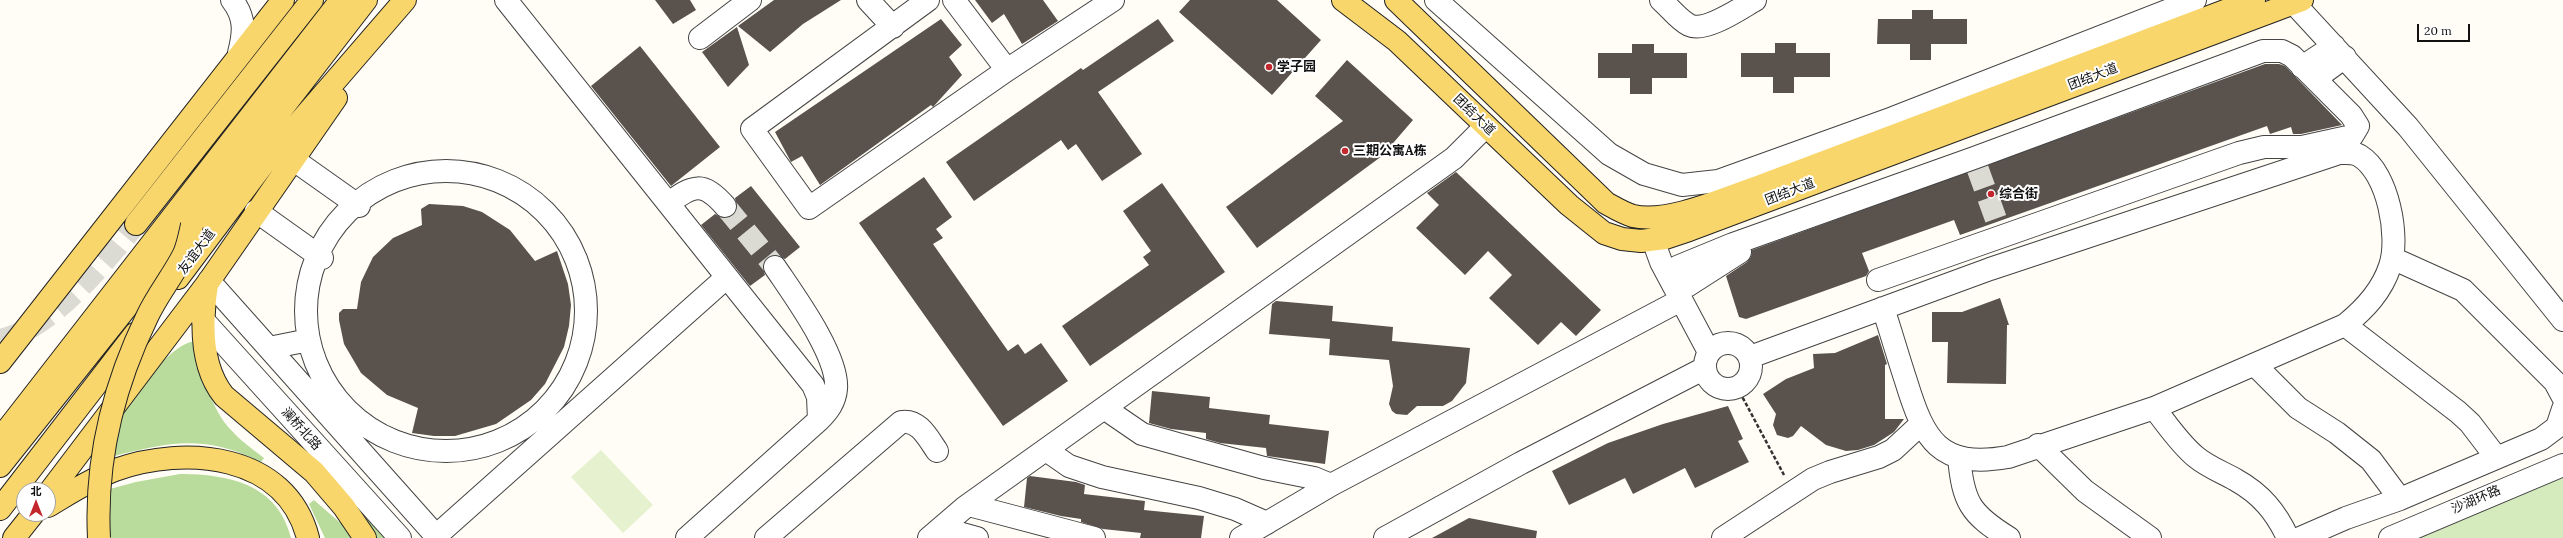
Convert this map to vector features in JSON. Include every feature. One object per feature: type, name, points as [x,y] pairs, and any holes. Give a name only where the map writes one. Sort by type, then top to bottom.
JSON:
[{"type":"main road","points":[[0,362],[239,53],[283,0]]},
{"type":"main road","points":[[136,224],[312,0]]},
{"type":"main road","points":[[0,439],[341,0]]},
{"type":"main road","name":"友谊大道","points":[[0,466],[192,224],[366,0]]},
{"type":"main road","name":"团结大道","points":[[1343,0],[1397,41],[1568,205],[1604,232],[1630,241],[1659,239],[2296,1]]},
{"type":"main road","points":[[1362,0],[1397,41]]},
{"type":"main road","name":"团结大道","points":[[1398,1],[1606,203],[1619,211],[1645,217],[1682,212],[1755,188],[2254,0]]},
{"type":"main road","name":"友谊大道","points":[[56,483],[208,282],[404,1]]},
{"type":"main road","name":"友谊大道","points":[[0,509],[82,405],[265,162],[404,1]]},
{"type":"main road","points":[[99,538],[98,495],[102,451],[123,372],[162,286],[184,253],[192,224]]},
{"type":"main road","points":[[208,282],[203,320],[208,362],[217,388],[230,402],[314,472],[344,507],[365,538]]},
{"type":"main road","points":[[56,501],[82,485],[115,470],[163,459],[196,457],[219,460],[245,466],[273,483],[291,504],[306,528],[308,538]]},
{"type":"main road","points":[[14,538],[29,522]]},
{"type":"street","points":[[232,0],[243,19],[243,38],[239,53]]},
{"type":"street","points":[[506,0],[813,385],[818,397],[820,420]]},
{"type":"street","points":[[700,38],[750,0]]},
{"type":"street","points":[[868,0],[893,27]]},
{"type":"street","points":[[928,0],[752,129],[810,208],[1007,70],[1113,0]]},
{"type":"street","points":[[954,0],[1007,70]]},
{"type":"street","points":[[1436,0],[1609,154],[1651,177],[1670,183],[1695,184],[1718,181],[1893,118],[2195,0]]},
{"type":"street","points":[[1661,0],[1687,24],[1698,27],[1708,25],[1755,0]]},
{"type":"street","points":[[2296,1],[2408,127],[2563,320]]},
{"type":"street","points":[[1241,538],[1682,284],[1765,234],[1976,163],[2263,51],[2282,51],[2292,56],[2356,121],[2358,126],[2356,134],[2302,147],[2264,148],[2239,153],[2000,228],[1878,280]]},
{"type":"street","points":[[2309,73],[2340,52]]},
{"type":"street","points":[[935,533],[969,505],[1454,158],[1486,126]]},
{"type":"street","points":[[1750,357],[1883,308],[1990,269],[2339,153],[2360,155],[2379,180],[2392,218],[2392,258],[2386,276],[2365,310],[2345,325],[2154,408],[1998,459],[1959,457],[1943,450],[1933,443],[1921,424],[1883,308]]},
{"type":"street","points":[[294,160],[359,206]]},
{"type":"street","points":[[314,384],[306,312],[307,279],[372,190],[412,173],[436,166],[475,169],[510,182],[545,209],[568,241],[578,259],[584,285],[585,298],[580,341],[560,386],[543,408],[513,435],[486,446],[452,453],[411,449],[391,443],[339,416]]},
{"type":"street","points":[[668,204],[683,192],[697,188],[708,190],[725,206]]},
{"type":"street","points":[[256,212],[322,258]]},
{"type":"street","points":[[1659,239],[1661,262],[1682,284]]},
{"type":"street","points":[[1385,538],[1711,355],[1735,343],[1743,347],[1750,357],[1751,372],[1747,380],[1737,387],[1722,388],[1714,384],[1711,355],[1682,284],[1659,239]]},
{"type":"street","points":[[2392,258],[2463,290],[2555,382],[2563,397]]},
{"type":"street","points":[[687,538],[820,420],[827,412],[835,395],[836,382],[832,363],[808,317],[775,267]]},
{"type":"street","points":[[208,282],[269,348],[314,384],[437,537],[559,426],[727,277]]},
{"type":"street","name":"澜桥北路","points":[[203,320],[400,538]]},
{"type":"street","points":[[2345,325],[2458,412],[2470,423],[2496,457]]},
{"type":"street","points":[[269,348],[309,340]]},
{"type":"street","points":[[2255,365],[2298,408],[2337,433],[2371,460],[2400,499]]},
{"type":"street","points":[[560,386],[580,408]]},
{"type":"street","points":[[543,408],[559,426]]},
{"type":"street","points":[[1104,408],[1142,434],[1264,468],[1314,478],[1331,485]]},
{"type":"street","points":[[2154,408],[2182,443],[2196,457],[2254,492],[2266,503],[2279,519],[2288,538]]},
{"type":"street","points":[[2300,538],[2346,518],[2400,499],[2552,432],[2559,423],[2563,409]]},
{"type":"street","points":[[766,538],[901,422],[913,422],[918,426],[937,451]]},
{"type":"street","points":[[1723,538],[1793,493],[1830,472],[1880,457],[1892,450],[1921,424]]},
{"type":"street","points":[[2038,445],[2085,491],[2150,538]]},
{"type":"street","points":[[1046,450],[1069,466],[1102,477],[1199,498],[1234,509],[1267,522]]},
{"type":"street","points":[[1959,457],[1961,481],[1969,504],[1980,518],[2009,538]]},
{"type":"street","name":"沙湖环路","points":[[2390,538],[2563,465]]},
{"type":"street","points":[[969,505],[1094,538]]},
{"type":"street","points":[[935,533],[977,538]]},
{"type":"path","points":[[1737,387],[1793,493]]},
{"type":"green space","points":[[191,342],[197,342],[205,378],[218,413],[225,423],[244,443],[264,458],[261,462],[241,453],[222,447],[186,443],[151,448],[111,457],[118,424],[139,390],[160,364],[182,346]]},
{"type":"green space","points":[[601,450],[653,505],[623,533],[571,477]]},
{"type":"green space","points":[[180,474],[216,476],[233,480],[249,486],[263,494],[275,505],[284,520],[291,538],[107,538],[106,490],[136,482]]},
{"type":"green space","points":[[2563,475],[2563,538],[2414,538]]},
{"type":"green space","points":[[314,500],[345,527],[353,538],[325,538],[309,504]]},
{"type":"green space","points":[[363,513],[394,538],[377,538]]},
{"type":"building","points":[[655,0],[690,0],[696,10],[673,24]]},
{"type":"building","points":[[774,0],[841,0],[803,24],[770,52],[738,26]]},
{"type":"building","points":[[975,0],[1043,0],[1058,21],[1022,44],[1004,14],[992,23]]},
{"type":"building","name":"学子园","points":[[1190,0],[1277,0],[1321,40],[1272,95],[1179,12]]},
{"type":"building","points":[[1912,10],[1933,10],[1933,19],[1967,19],[1967,44],[1931,44],[1931,60],[1910,60],[1910,44],[1877,44],[1878,19],[1912,19]]},
{"type":"building","points":[[941,19],[962,45],[949,57],[962,75],[933,107],[931,105],[820,185],[802,156],[791,162],[775,132]]},
{"type":"building","points":[[1158,19],[1174,41],[1098,92],[1142,154],[1102,181],[1076,144],[1068,150],[1061,140],[974,201],[946,162],[1081,68],[1083,70]]},
{"type":"building","points":[[737,27],[749,65],[728,87],[702,52]]},
{"type":"building","points":[[1775,43],[1796,43],[1796,53],[1830,53],[1830,77],[1794,77],[1794,93],[1773,93],[1773,77],[1741,77],[1741,53],[1775,53]]},
{"type":"building","points":[[1632,44],[1654,44],[1654,53],[1687,53],[1687,78],[1652,78],[1652,94],[1630,94],[1630,78],[1598,78],[1598,53],[1632,53]]},
{"type":"building","points":[[640,46],[720,147],[671,186],[591,86]]},
{"type":"building","name":"三期公寓A栋","points":[[1347,60],[1413,120],[1382,156],[1257,248],[1226,207],[1343,121],[1315,96]]},
{"type":"building","name":"综合街","points":[[2265,64],[2279,64],[2285,66],[2342,125],[2301,134],[2293,134],[2291,127],[2270,134],[2267,126],[1960,235],[1954,220],[1862,253],[1869,271],[1866,276],[1746,319],[1739,317],[1726,276],[1747,262],[1751,257],[1752,250]]},
{"type":"building","points":[[1456,172],[1601,310],[1576,336],[1561,322],[1538,345],[1489,298],[1512,275],[1488,251],[1465,275],[1416,228],[1439,205],[1427,193]]},
{"type":"building","points":[[924,177],[952,217],[936,229],[943,238],[933,244],[1008,351],[1018,344],[1025,354],[1041,343],[1068,381],[1003,426],[859,223]]},
{"type":"building","points":[[1162,183],[1225,272],[1090,366],[1062,326],[1149,265],[1143,257],[1151,251],[1123,211]]},
{"type":"building","points":[[751,186],[800,247],[785,259],[774,255],[768,257],[763,268],[765,275],[750,286],[701,225],[715,214],[722,218],[733,215],[737,209],[735,198]]},
{"type":"building","points":[[429,204],[463,206],[482,212],[510,230],[535,261],[557,251],[568,284],[571,305],[569,326],[564,347],[545,384],[531,400],[496,424],[455,436],[434,436],[412,433],[418,408],[387,395],[361,373],[344,344],[339,320],[339,313],[343,309],[357,309],[361,282],[373,257],[393,238],[422,225],[421,209]]},
{"type":"building","points":[[2000,298],[2009,325],[2007,325],[2006,384],[1947,383],[1948,342],[1932,342],[1932,312],[1962,312]]},
{"type":"building","points":[[1276,301],[1333,306],[1332,321],[1393,327],[1392,341],[1470,348],[1466,383],[1452,401],[1443,406],[1417,406],[1407,415],[1396,414],[1392,411],[1389,404],[1393,386],[1389,360],[1329,355],[1330,339],[1269,334],[1272,304]]},
{"type":"building","points":[[1878,335],[1887,364],[1885,365],[1885,419],[1904,419],[1894,432],[1874,445],[1858,450],[1846,451],[1826,445],[1801,426],[1793,436],[1788,438],[1777,435],[1773,425],[1776,414],[1763,394],[1786,379],[1814,368],[1813,354],[1835,353]]},
{"type":"building","points":[[1152,391],[1210,397],[1209,408],[1270,415],[1269,424],[1329,431],[1325,464],[1267,456],[1266,448],[1220,443],[1206,439],[1206,433],[1171,429],[1149,423]]},
{"type":"building","points":[[1728,406],[1743,439],[1738,441],[1749,462],[1695,488],[1685,468],[1633,494],[1625,478],[1569,505],[1552,471],[1608,443],[1663,424]]},
{"type":"building","points":[[1030,476],[1076,482],[1085,485],[1084,494],[1145,501],[1144,510],[1204,516],[1201,538],[1140,538],[1141,533],[1103,529],[1081,522],[1081,519],[1024,507],[1027,478]]},
{"type":"building","points":[[1469,518],[1537,531],[1536,538],[1432,538]]},
{"type":"tunnel","points":[[1977,167],[1997,222]]},
{"type":"tunnel","points":[[725,206],[775,267]]},
{"type":"tunnel","points":[[0,340],[20,333],[57,309],[92,275],[136,224]]},
{"type":"place","name":"学子园","points":[[1269,67]]},
{"type":"place","name":"三期公寓A栋","points":[[1345,151]]},
{"type":"place","name":"综合街","points":[[1991,194]]}]
